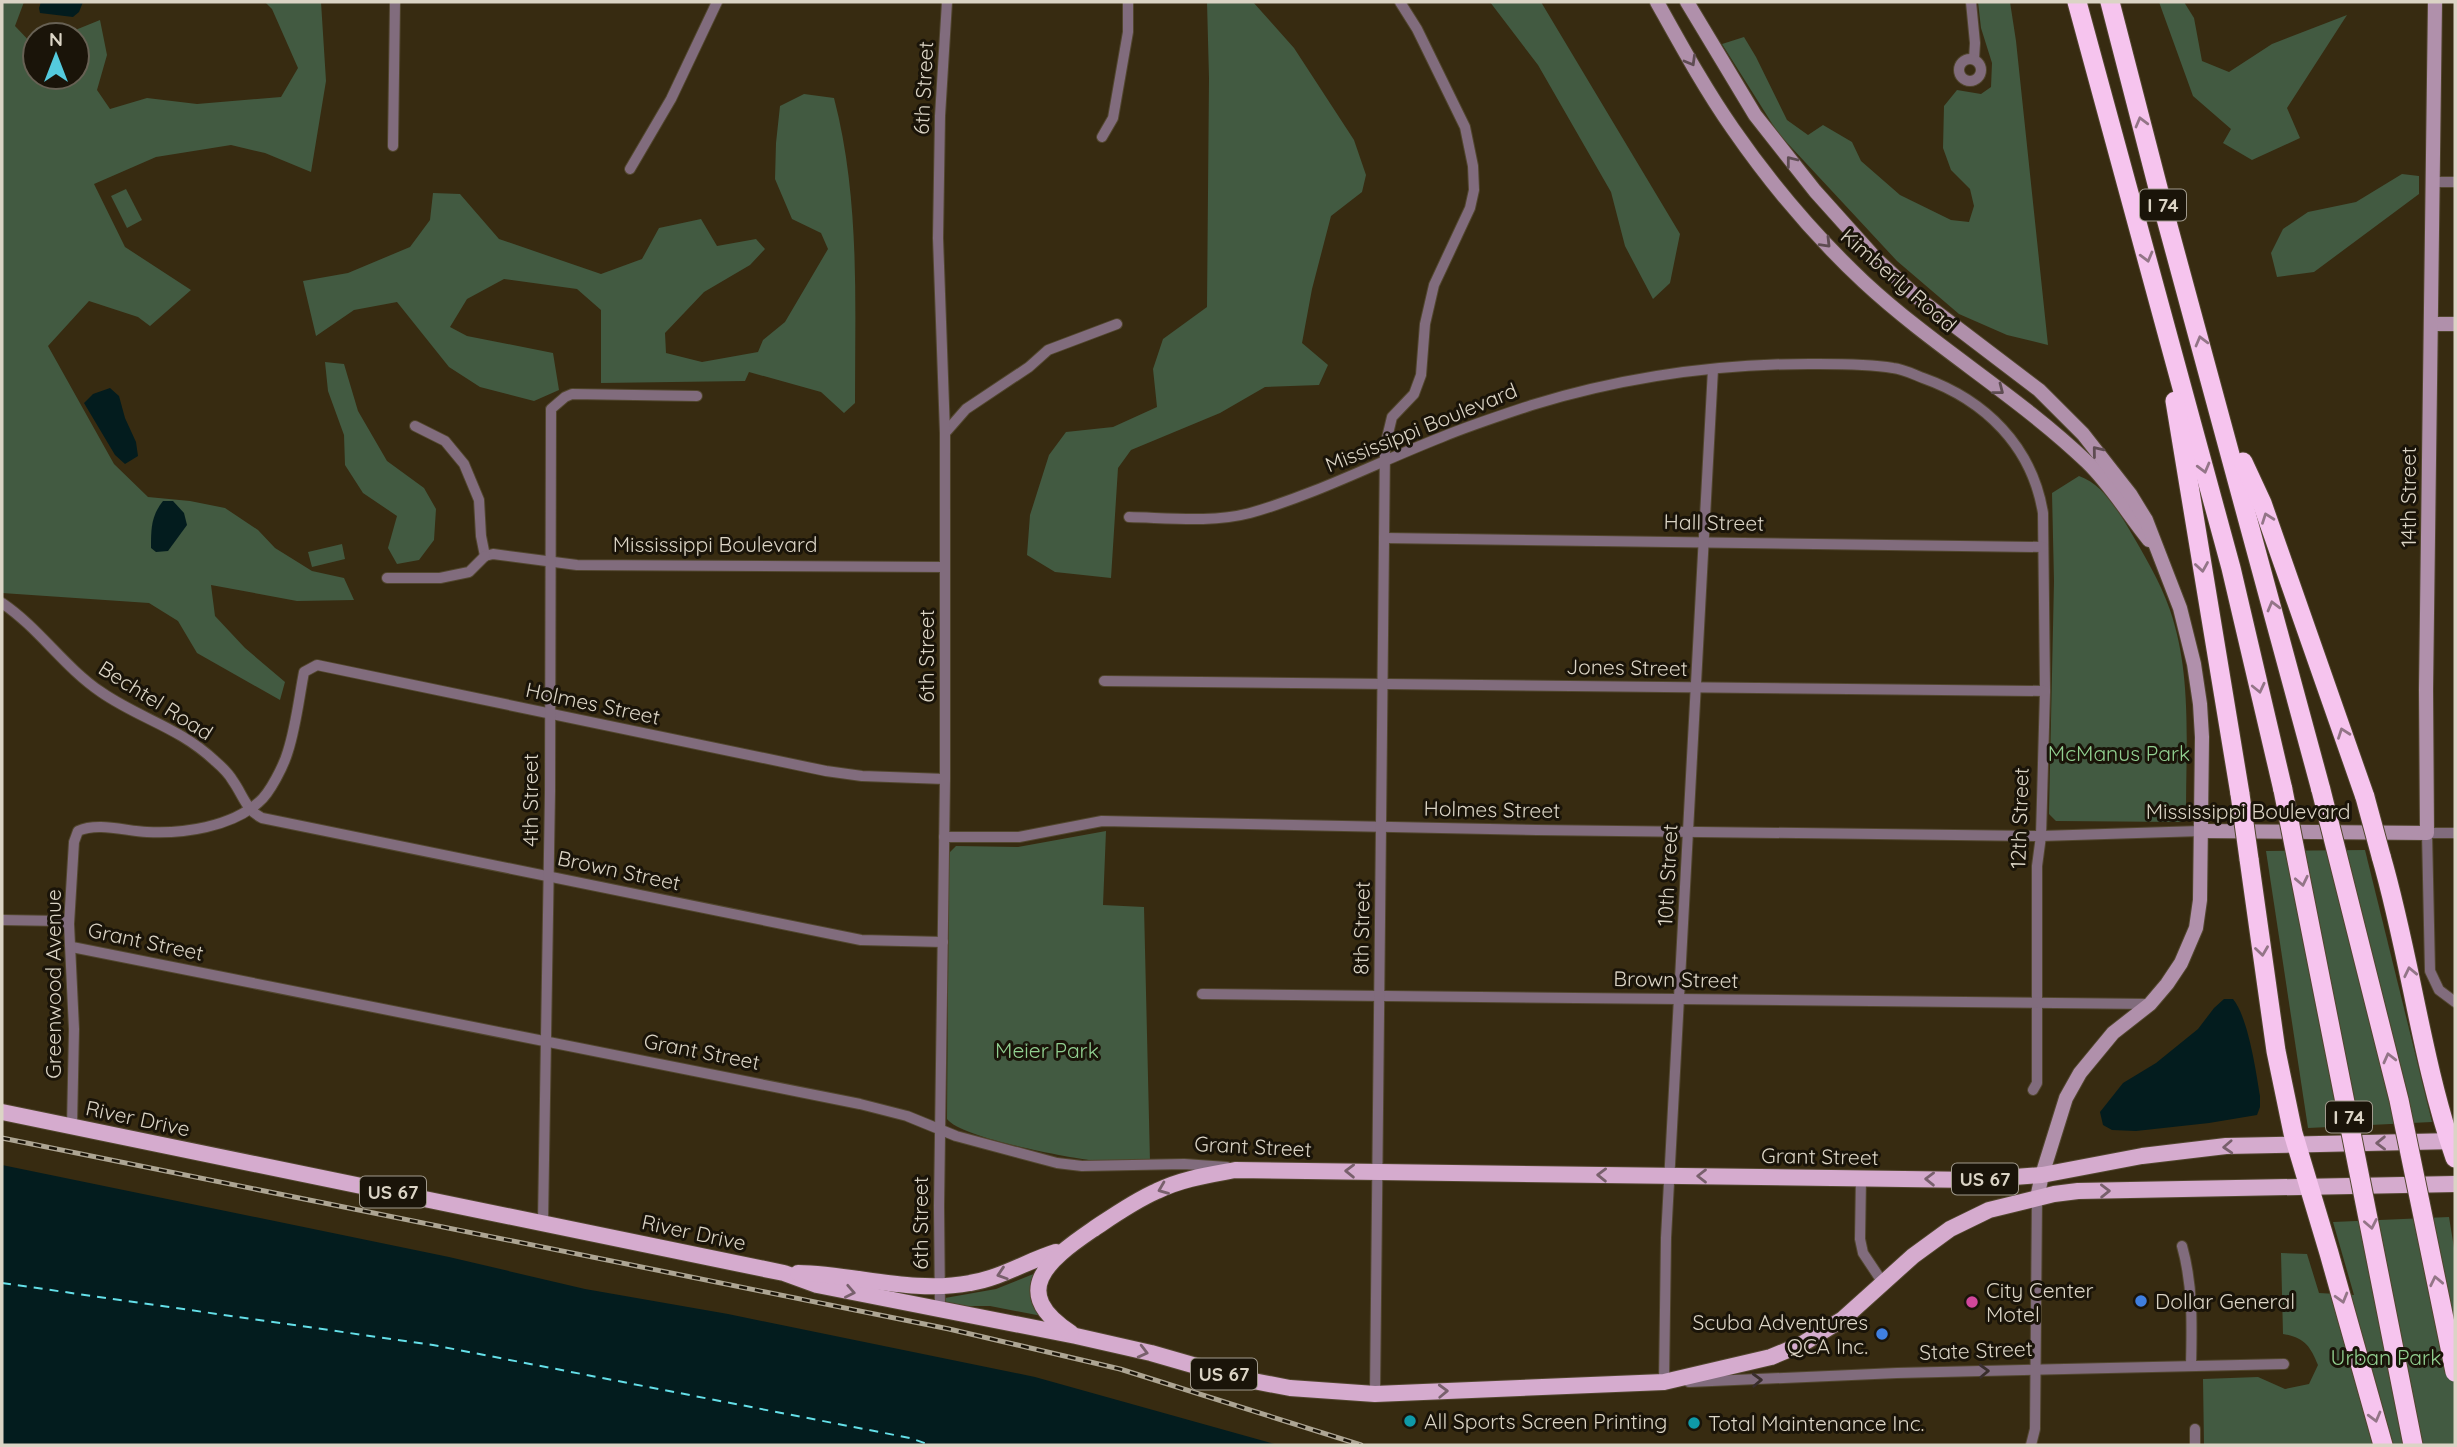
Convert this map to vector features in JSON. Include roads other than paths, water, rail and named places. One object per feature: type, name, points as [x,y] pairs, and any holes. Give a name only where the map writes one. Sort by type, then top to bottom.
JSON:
[{"type":"highway","name":"I 74","points":[[2077,2],[2231,568],[2283,790],[2413,1445]]},
{"type":"highway","name":"I 74","points":[[2110,2],[2321,790],[2396,1087],[2455,1372]]},
{"type":"highway","points":[[2174,354],[2175,403],[2241,794],[2276,1051],[2296,1145],[2382,1445]]},
{"type":"highway","points":[[2218,407],[2262,503],[2365,797],[2396,907],[2432,1071],[2453,1147]]},
{"type":"main road","name":"Kimberly Road","points":[[1657,2],[1733,129],[1767,176],[1802,217],[1866,283],[2090,464],[2118,496],[2134,522],[2158,551]]},
{"type":"main road","name":"Kimberly Road","points":[[1687,2],[1755,115],[1815,191],[1876,259],[1919,298],[2039,390],[2083,434],[2130,494],[2146,520],[2180,608],[2194,664],[2202,737],[2200,900],[2196,928],[2181,963],[2167,984],[2150,1004],[2113,1033],[2080,1073],[2066,1098],[2042,1175]]},
{"type":"main road","name":"14th Street","points":[[2427,833],[2435,2]]},
{"type":"main road","points":[[2431,324],[2455,324]]},
{"type":"main road","name":"Mississippi Boulevard","points":[[2201,831],[2427,833]]},
{"type":"main road","name":"River Drive","points":[[2,1112],[785,1273],[817,1285],[1151,1353],[1238,1378],[1290,1388],[1375,1394]]},
{"type":"main road","name":"Grant Street","points":[[1277,1170],[1975,1180],[2042,1175],[2166,1153],[2226,1146],[2453,1147]]},
{"type":"main road","name":"US 67","points":[[785,1273],[821,1274],[918,1286],[969,1284],[1004,1274],[1065,1249],[1128,1206],[1158,1190],[1193,1178],[1235,1170],[1277,1170]]},
{"type":"main road","points":[[2037,1198],[2042,1175]]},
{"type":"main road","name":"US 67","points":[[1664,1382],[1771,1357],[1802,1344],[1843,1319],[1913,1256],[1950,1229],[1989,1210],[2078,1191],[2455,1184]]},
{"type":"main road","points":[[1065,1249],[1046,1266],[1039,1283],[1039,1293],[1046,1312],[1054,1322],[1076,1336]]},
{"type":"main road","name":"State Street","points":[[1375,1394],[1664,1382]]},
{"type":"street","points":[[393,146],[395,2]]},
{"type":"street","points":[[630,169],[671,99],[717,2]]},
{"type":"street","name":"6th Street","points":[[940,1310],[945,433],[938,238],[940,116],[947,2]]},
{"type":"street","points":[[1102,137],[1113,118],[1128,32],[1128,2]]},
{"type":"street","name":"8th Street","points":[[1375,1394],[1385,446],[1392,417],[1415,394],[1421,375],[1425,324],[1434,285],[1446,254],[1470,208],[1474,190],[1473,166],[1465,127],[1417,29],[1400,2]]},
{"type":"street","points":[[1971,2],[1974,59]]},
{"type":"street","points":[[2433,182],[2455,182]]},
{"type":"street","points":[[945,433],[967,409],[1029,367],[1048,350],[1117,324]]},
{"type":"street","name":"Mississippi Boulevard","points":[[1129,517],[1212,519],[1246,514],[1325,488],[1443,436],[1581,391],[1713,369],[1780,363],[1895,368],[1963,396],[1994,419],[2016,444],[2031,472],[2039,488],[2041,500],[2043,547]]},
{"type":"street","name":"10th Street","points":[[1664,1382],[1666,1238],[1713,369]]},
{"type":"street","name":"4th Street","points":[[543,1222],[549,875],[551,409],[565,397],[578,394],[698,396]]},
{"type":"street","points":[[387,578],[440,578],[469,572],[485,556],[479,500],[464,464],[445,441],[415,426]]},
{"type":"street","name":"Hall Street","points":[[1384,538],[2043,547]]},
{"type":"street","name":"12th Street","points":[[2033,1090],[2037,1083],[2037,866],[2041,836],[2045,691],[2043,547]]},
{"type":"street","name":"Mississippi Boulevard","points":[[485,556],[493,554],[577,565],[945,567]]},
{"type":"street","name":"Bechtel Road","points":[[2,603],[21,616],[68,665],[101,692],[176,731],[195,744],[233,780],[249,809]]},
{"type":"street","name":"Holmes Street","points":[[249,809],[258,803],[272,785],[288,753],[304,672],[311,666],[826,771],[888,778],[944,779]]},
{"type":"street","name":"Jones Street","points":[[1104,681],[2045,691]]},
{"type":"street","name":"Greenwood Avenue","points":[[72,1126],[75,1029],[69,924],[74,842],[78,831],[88,827],[149,832],[182,831],[226,821],[249,809]]},
{"type":"street","name":"Brown Street","points":[[249,809],[262,818],[861,940],[943,942]]},
{"type":"street","name":"Holmes Street","points":[[944,837],[1019,837],[1102,821],[2041,836]]},
{"type":"street","name":"Mississippi Boulevard","points":[[2041,836],[2201,831]]},
{"type":"street","name":"Mississippi Boulevard","points":[[2427,833],[2455,834]]},
{"type":"street","name":"14th Street","points":[[2427,833],[2431,977],[2439,990],[2455,1002]]},
{"type":"street","points":[[2,920],[61,921],[69,924]]},
{"type":"street","name":"Grant Street","points":[[72,947],[860,1104],[908,1116],[956,1136],[1057,1163],[1082,1166],[1184,1164],[1277,1170]]},
{"type":"street","name":"Brown Street","points":[[1202,994],[2150,1004]]},
{"type":"street","points":[[1861,1177],[1860,1239],[1863,1253],[1884,1283]]},
{"type":"street","points":[[2031,1445],[2035,1429],[2037,1198]]},
{"type":"street","points":[[2182,1246],[2190,1290],[2191,1366]]},
{"type":"street","name":"State Street","points":[[1664,1382],[2035,1369],[2284,1364]]},
{"type":"street","points":[[2035,1429],[2041,1445]]},
{"type":"street","points":[[2195,1429],[2195,1445]]},
{"type":"water","points":[[41,2],[83,2],[79,12],[73,17],[40,13]]},
{"type":"water","points":[[110,388],[119,396],[136,442],[138,456],[125,464],[115,455],[84,403],[93,394]]},
{"type":"water","points":[[163,501],[173,501],[184,513],[187,525],[168,551],[156,552],[151,548],[152,529],[154,517]]},
{"type":"water","points":[[2224,999],[2233,999],[2247,1031],[2260,1096],[2257,1115],[2136,1131],[2112,1130],[2103,1125],[2100,1112],[2123,1083],[2156,1063],[2198,1029]]},
{"type":"water","points":[[2,1165],[449,1257],[585,1289],[728,1314],[1035,1377],[1278,1445],[2,1445]]},
{"type":"railway","points":[[2,1138],[949,1329],[1120,1369],[1361,1445]]},
{"type":"place","name":"Dollar General","points":[[2141,1301]]},
{"type":"place","name":"City Center Motel","points":[[1972,1302]]},
{"type":"place","name":"Scuba Adventures QCA Inc.","points":[[1882,1334]]},
{"type":"place","name":"All Sports Screen Printing","points":[[1410,1421]]},
{"type":"place","name":"Total Maintenance Inc.","points":[[1694,1423]]},
{"type":"park label","name":"McManus Park","points":[[2119,753]]},
{"type":"park label","name":"Meier Park","points":[[1047,1050]]},
{"type":"park label","name":"Urban Park","points":[[2386,1357]]}]
